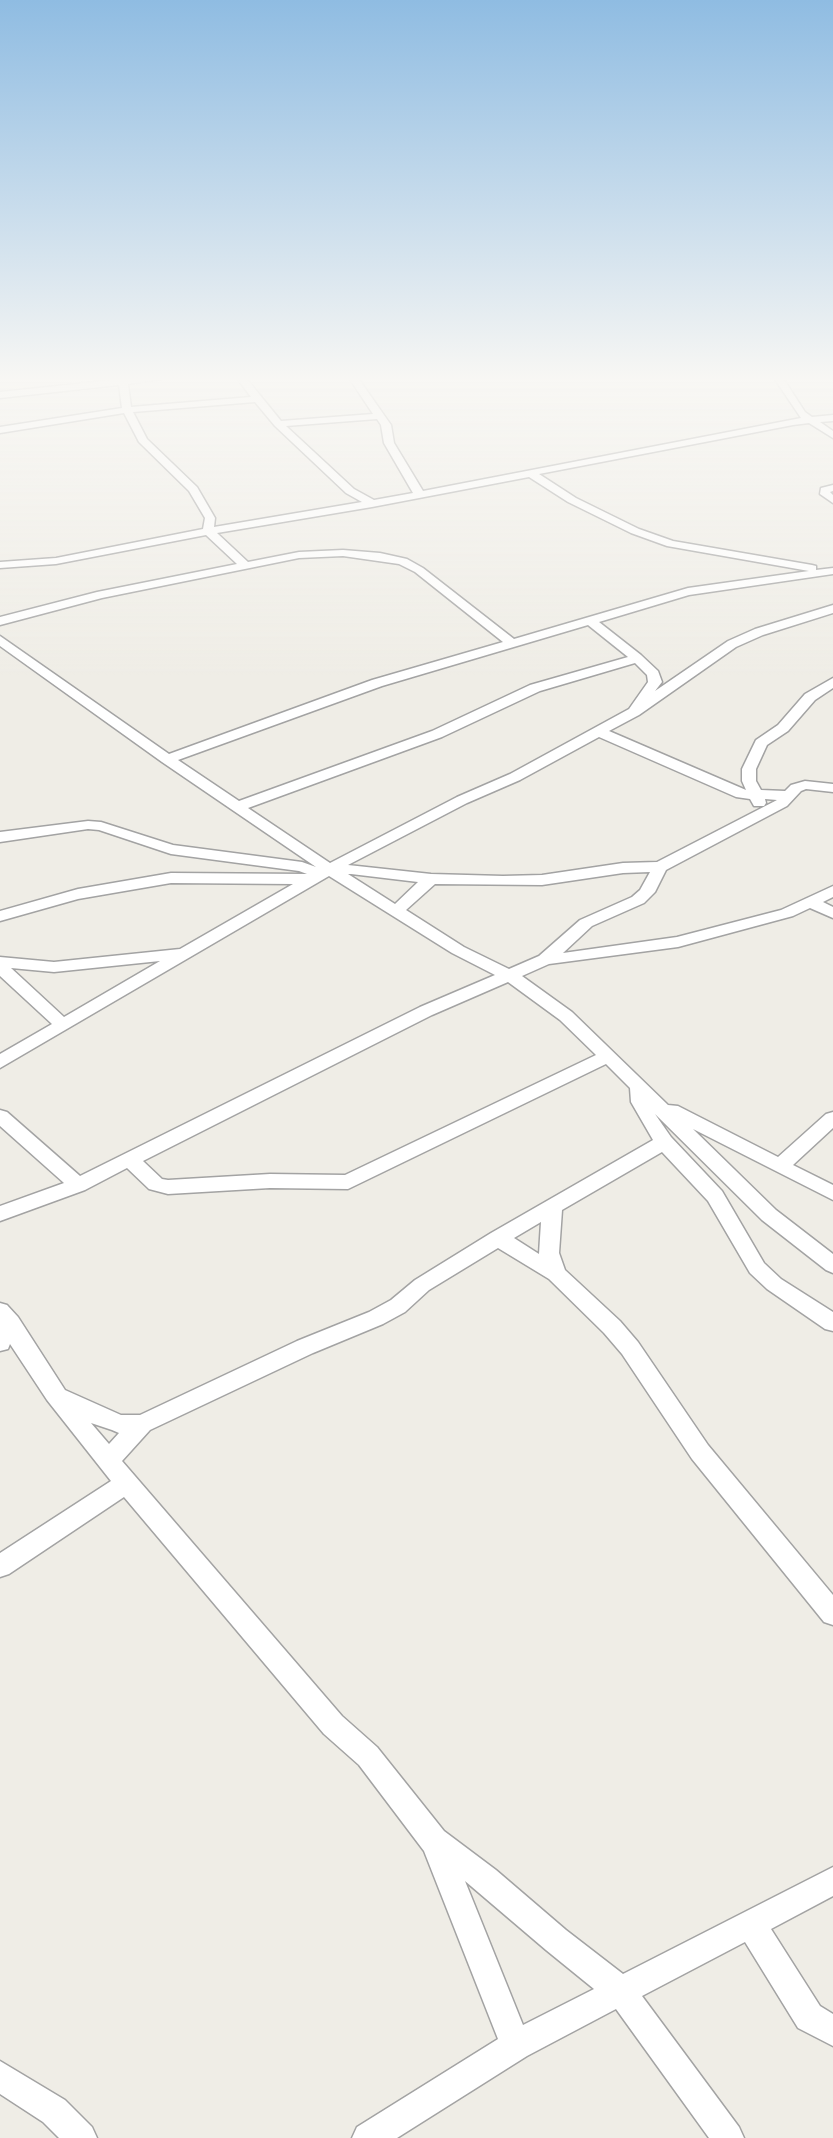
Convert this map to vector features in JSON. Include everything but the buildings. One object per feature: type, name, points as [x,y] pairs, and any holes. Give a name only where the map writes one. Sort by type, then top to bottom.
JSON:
[{"type":"street","points":[[182,478],[193,489],[210,518],[208,531]]},
{"type":"street","points":[[335,478],[350,492],[372,504]]},
{"type":"street","points":[[409,478],[419,494]]},
{"type":"street","points":[[0,565],[57,561],[208,531],[372,504],[505,478]]},
{"type":"street","points":[[537,478],[572,500],[635,531],[671,544],[833,571]]},
{"type":"street","points":[[833,488],[825,490],[825,494],[833,500]]},
{"type":"street","points":[[350,492],[404,497]]},
{"type":"street","points":[[208,531],[246,566]]},
{"type":"street","points":[[0,621],[101,595],[299,555],[343,553],[403,561],[419,570],[510,642]]},
{"type":"street","points":[[167,759],[377,682],[510,642],[688,592],[833,571]]},
{"type":"street","points":[[0,1062],[324,874],[462,800],[515,777],[600,732],[634,712],[732,644],[759,632],[833,609]]},
{"type":"street","points":[[589,620],[638,658],[652,674],[655,682],[634,712]]},
{"type":"street","points":[[4,647],[237,807],[324,874],[395,912],[458,950],[510,976],[566,1016],[769,1215],[833,1265]]},
{"type":"street","points":[[237,807],[436,734],[535,688],[638,658]]},
{"type":"street","points":[[763,813],[749,781],[749,769],[761,743],[783,728],[810,697],[833,682]]},
{"type":"street","points":[[600,732],[726,789],[756,796],[790,796]]},
{"type":"street","points":[[0,916],[78,894],[171,878],[324,874],[351,869],[431,879],[503,881],[542,880],[613,869],[660,867],[763,813],[790,796],[796,788],[805,785],[833,788]]},
{"type":"street","points":[[0,837],[88,825],[101,826],[171,849],[302,867],[324,874]]},
{"type":"street","points":[[545,960],[586,923],[638,900],[647,892],[660,867]]},
{"type":"street","points":[[395,912],[431,879]]},
{"type":"street","points":[[0,1214],[78,1185],[395,1026],[545,960],[678,942],[777,916],[812,903],[833,891]]},
{"type":"street","points":[[812,903],[833,913]]},
{"type":"street","points":[[0,962],[54,967],[188,953]]},
{"type":"street","points":[[0,967],[62,1024]]},
{"type":"street","points":[[130,1160],[156,1184],[168,1187],[270,1181],[348,1182],[567,1078],[608,1056]]},
{"type":"street","points":[[639,1086],[640,1102],[664,1142],[715,1197],[757,1268],[774,1284],[833,1323]]},
{"type":"street","points":[[654,1100],[833,1193]]},
{"type":"street","points":[[0,1116],[78,1185]]},
{"type":"street","points":[[781,1165],[833,1118]]},
{"type":"street","points":[[109,1459],[142,1424],[305,1347],[391,1310],[408,1299],[422,1285],[498,1238],[664,1142]]},
{"type":"street","points":[[552,1208],[549,1252],[556,1274]]},
{"type":"street","points":[[498,1238],[556,1274],[600,1314],[630,1348],[700,1452],[833,1614]]},
{"type":"street","points":[[3,1326],[126,1483],[333,1725],[368,1756],[434,1841],[486,1880],[556,1940],[620,1990],[729,2138]]},
{"type":"street","points":[[55,1394],[95,1415],[120,1424],[142,1424]]},
{"type":"street","points":[[0,1566],[126,1483]]},
{"type":"street","points":[[434,1841],[516,2045]]},
{"type":"street","points":[[368,2138],[516,2045],[833,1881]]},
{"type":"street","points":[[752,1924],[809,2017],[833,2031]]},
{"type":"street","points":[[0,2076],[54,2111],[81,2138]]}]
